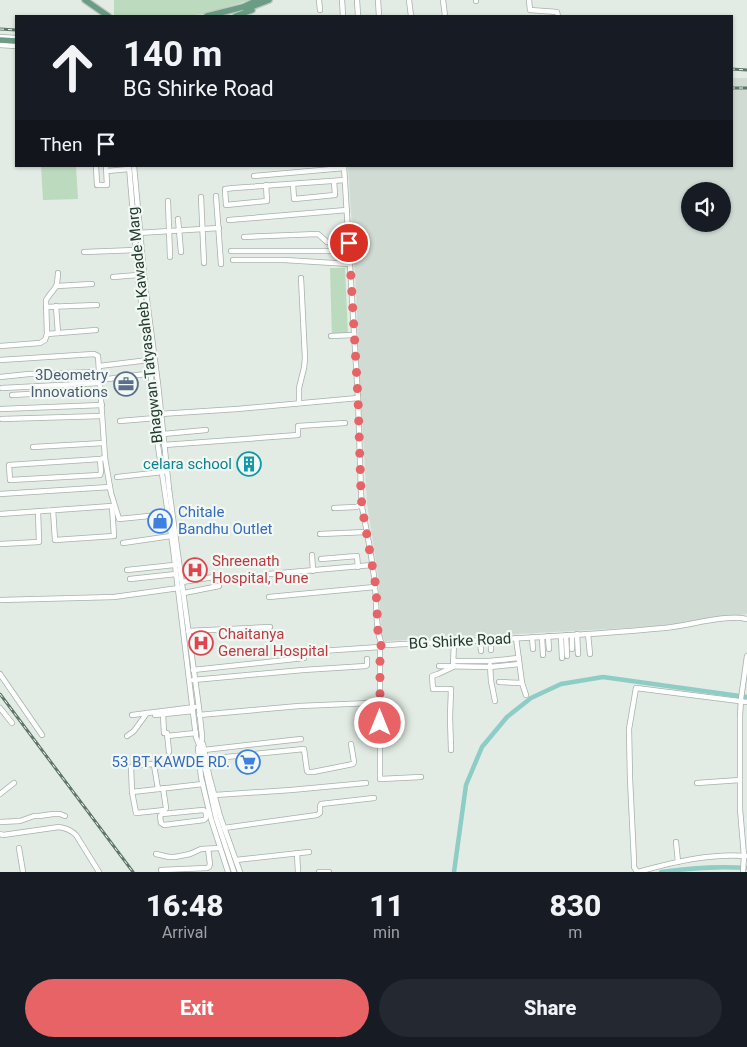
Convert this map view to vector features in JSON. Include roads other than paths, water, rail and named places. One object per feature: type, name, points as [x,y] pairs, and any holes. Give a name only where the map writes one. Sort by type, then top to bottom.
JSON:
[{"type":"main road","points":[[85,0],[107,15]]},
{"type":"main road","points":[[211,15],[242,7],[258,0]]},
{"type":"main road","points":[[218,15],[264,0]]},
{"type":"main road","points":[[227,15],[269,0]]},
{"type":"main road","points":[[239,15],[275,0]]},
{"type":"main road","points":[[0,41],[15,42]]},
{"type":"street","points":[[319,0],[320,10]]},
{"type":"street","points":[[342,0],[343,15]]},
{"type":"street","points":[[357,0],[358,15]]},
{"type":"street","points":[[378,0],[379,15]]},
{"type":"street","points":[[409,0],[411,15]]},
{"type":"street","points":[[443,0],[445,15]]},
{"type":"street","points":[[529,0],[530,10],[557,12],[558,15]]},
{"type":"street","points":[[96,167],[97,185],[107,184],[106,168],[131,167],[138,232],[169,232],[219,228]]},
{"type":"street","name":"Bhagwan Tatyasaheb Kawade Marg","points":[[131,167],[144,285],[149,360],[153,373]]},
{"type":"street","points":[[254,176],[344,167],[348,210],[362,505],[376,587],[378,632],[381,645],[380,779],[421,777]]},
{"type":"street","points":[[266,185],[267,201],[226,205],[225,189],[266,185],[345,180]]},
{"type":"street","points":[[292,184],[294,199],[336,195],[334,181]]},
{"type":"street","points":[[216,196],[221,264]]},
{"type":"street","points":[[201,198],[204,263]]},
{"type":"street","points":[[168,201],[170,257]]},
{"type":"street","points":[[229,220],[348,210]]},
{"type":"street","points":[[178,219],[181,252]]},
{"type":"street","name":"Bhagwan Tatyasaheb Kawade Marg","points":[[138,232],[136,250],[138,275],[146,320],[170,514],[188,631],[188,653],[193,670],[192,681]]},
{"type":"street","points":[[244,237],[318,234],[327,242],[349,243]]},
{"type":"street","points":[[84,252],[136,250]]},
{"type":"street","points":[[230,251],[349,251]]},
{"type":"street","points":[[233,260],[284,260],[350,264]]},
{"type":"street","points":[[0,346],[40,343],[45,340],[47,334],[46,300],[57,286],[58,273]]},
{"type":"street","points":[[113,277],[138,275]]},
{"type":"street","points":[[299,403],[299,388],[305,358],[301,278]]},
{"type":"street","points":[[57,286],[92,284]]},
{"type":"street","points":[[46,307],[97,304]]},
{"type":"street","points":[[56,306],[58,333]]},
{"type":"street","points":[[47,334],[96,330]]},
{"type":"street","points":[[331,336],[354,335]]},
{"type":"street","points":[[0,360],[94,354],[98,356],[99,366],[104,443],[101,472],[100,475],[10,480],[9,465],[102,459]]},
{"type":"street","points":[[99,366],[149,360]]},
{"type":"street","points":[[0,377],[29,374],[99,372]]},
{"type":"street","points":[[2,388],[100,381],[153,373]]},
{"type":"street","points":[[12,395],[101,390]]},
{"type":"street","points":[[120,421],[358,398]]},
{"type":"street","points":[[1,409],[102,405]]},
{"type":"street","points":[[2,419],[102,416]]},
{"type":"street","name":"Bhagwan Tatyasaheb Kawade Marg","points":[[157,416],[163,434],[165,472]]},
{"type":"street","points":[[164,445],[298,434],[298,426],[345,423]]},
{"type":"street","points":[[163,434],[206,430]]},
{"type":"street","points":[[33,447],[104,443]]},
{"type":"street","points":[[102,459],[120,519]]},
{"type":"street","points":[[117,477],[165,472]]},
{"type":"street","points":[[0,494],[110,486]]},
{"type":"street","points":[[0,513],[115,505]]},
{"type":"street","points":[[334,508],[362,505]]},
{"type":"street","points":[[0,513],[112,506],[114,536],[55,540],[53,510]]},
{"type":"street","points":[[0,544],[38,542],[38,511]]},
{"type":"street","points":[[113,520],[170,514]]},
{"type":"street","name":"Bhagwan Tatyasaheb Kawade Marg","points":[[170,514],[174,565],[182,588],[198,735],[216,818],[234,872]]},
{"type":"street","points":[[320,534],[367,532]]},
{"type":"street","points":[[123,543],[171,536]]},
{"type":"street","points":[[312,555],[313,571]]},
{"type":"street","points":[[321,559],[357,556],[358,567]]},
{"type":"street","points":[[127,570],[174,565]]},
{"type":"street","points":[[269,574],[372,566]]},
{"type":"street","points":[[130,579],[176,574]]},
{"type":"street","points":[[182,588],[214,577]]},
{"type":"street","points":[[0,600],[114,596],[182,588],[219,586]]},
{"type":"street","points":[[269,597],[376,587]]},
{"type":"street","name":"BG Shirke Road","points":[[321,651],[381,645],[588,634],[666,628],[730,618],[747,619]]},
{"type":"street","points":[[188,631],[270,627]]},
{"type":"street","points":[[588,634],[590,654]]},
{"type":"street","points":[[563,635],[564,657]]},
{"type":"street","points":[[572,649],[574,635]]},
{"type":"street","points":[[574,635],[578,654]]},
{"type":"street","points":[[542,636],[543,655]]},
{"type":"street","points":[[548,636],[549,649]]},
{"type":"street","points":[[532,637],[533,649]]},
{"type":"street","points":[[516,638],[522,683],[526,695]]},
{"type":"street","points":[[480,640],[481,651]]},
{"type":"street","points":[[491,640],[491,650]]},
{"type":"street","points":[[453,664],[454,641]]},
{"type":"street","points":[[743,871],[745,857],[740,783],[741,700],[747,656]]},
{"type":"street","points":[[193,670],[304,658]]},
{"type":"street","points":[[192,681],[366,666],[367,659]]},
{"type":"street","points":[[439,666],[519,661]]},
{"type":"street","points":[[450,750],[451,690],[433,690],[432,676],[453,664]]},
{"type":"street","points":[[490,664],[495,701]]},
{"type":"street","points":[[0,674],[42,735]]},
{"type":"street","points":[[500,682],[522,683]]},
{"type":"street","points":[[745,857],[712,857],[670,863],[638,872],[634,868],[630,738],[632,704],[636,688],[747,702]]},
{"type":"street","points":[[199,715],[299,706],[371,703]]},
{"type":"street","points":[[0,708],[12,723]]},
{"type":"street","points":[[132,715],[195,708]]},
{"type":"street","points":[[155,715],[195,708]]},
{"type":"street","name":"Bhagwan Tatyasaheb Kawade Marg","points":[[195,708],[199,715],[198,735]]},
{"type":"street","points":[[127,736],[134,731],[147,713]]},
{"type":"street","points":[[162,714],[169,752]]},
{"type":"street","points":[[167,736],[198,735],[208,814],[228,872]]},
{"type":"street","points":[[240,872],[224,828],[202,750],[301,739]]},
{"type":"street","points":[[206,759],[304,749],[307,770],[308,772],[313,772],[353,764],[351,744]]},
{"type":"street","points":[[152,764],[154,765],[166,808],[163,811],[136,813],[132,792],[131,769],[133,766],[152,764]]},
{"type":"street","points":[[0,794],[14,783]]},
{"type":"street","points":[[214,795],[366,783]]},
{"type":"street","points":[[697,783],[740,783],[747,785]]},
{"type":"street","points":[[132,792],[203,784]]},
{"type":"street","points":[[224,828],[317,815],[320,813],[321,804],[374,798]]},
{"type":"street","points":[[203,810],[208,814],[204,820],[164,824],[161,823],[160,816],[162,814],[203,810]]},
{"type":"street","points":[[0,822],[53,814],[65,816]]},
{"type":"street","points":[[0,834],[59,827],[65,828],[76,835],[99,872]]},
{"type":"street","points":[[676,842],[678,862]]},
{"type":"street","points":[[19,848],[23,872]]},
{"type":"street","points":[[156,854],[175,857],[190,854],[201,849],[220,848]]},
{"type":"street","points":[[161,870],[207,868],[210,864],[208,849]]},
{"type":"street","points":[[236,860],[309,852]]},
{"type":"street","points":[[297,854],[298,872]]},
{"type":"street","points":[[319,872],[329,872]]},
{"type":"waterway","points":[[454,872],[466,785],[482,747],[507,717],[531,698],[561,684],[603,677],[747,697]]},
{"type":"waterway","points":[[661,872],[682,869],[747,868]]},
{"type":"railway","points":[[0,29],[15,30]]},
{"type":"railway","points":[[733,69],[747,70]]},
{"type":"railway","points":[[733,88],[747,88]]},
{"type":"railway","points":[[0,694],[133,872]]},
{"type":"place","name":"3Deometry Innovations","points":[[126,384]]},
{"type":"place","name":"celara school","points":[[249,464]]},
{"type":"place","name":"Chitale Bandhu Outlet","points":[[160,521]]},
{"type":"place","name":"Shreenath Hospital, Pune","points":[[195,570]]},
{"type":"place","name":"Chaitanya General Hospital","points":[[201,643]]},
{"type":"place","name":"53 BT KAWDE RD.","points":[[248,762]]}]
